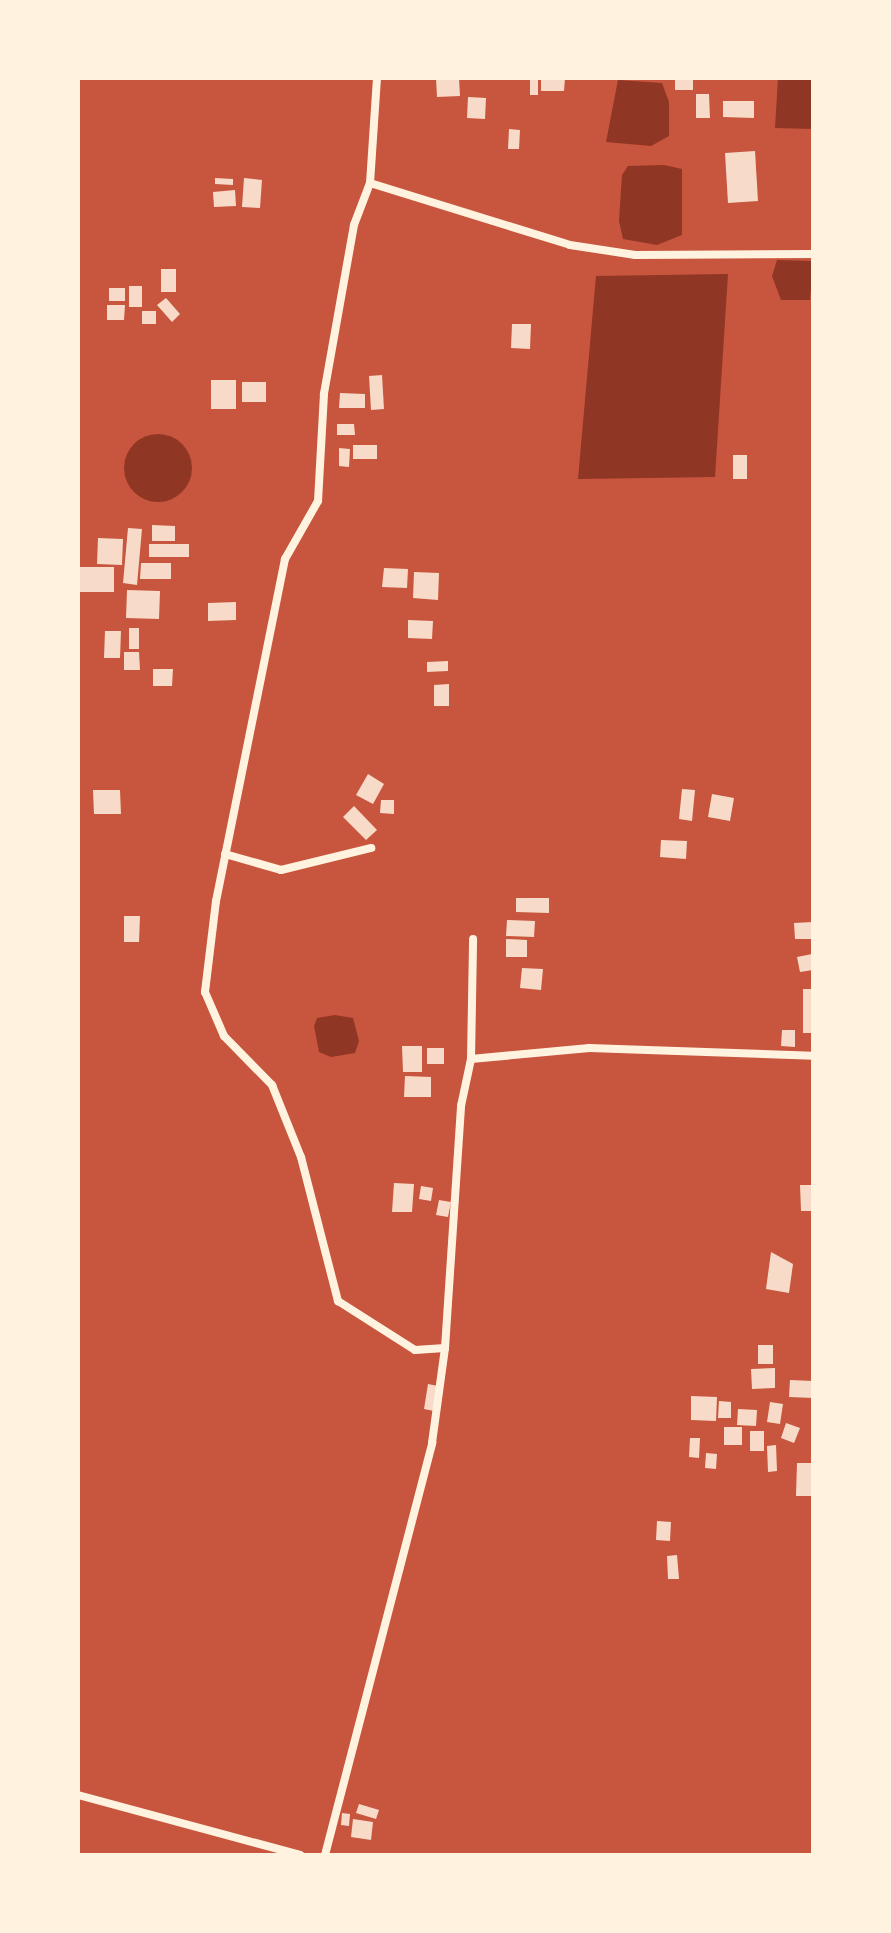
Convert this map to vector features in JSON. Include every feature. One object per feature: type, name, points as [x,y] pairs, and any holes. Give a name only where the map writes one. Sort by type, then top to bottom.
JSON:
[{"type":"street","points":[[377,78],[370,183],[354,225],[324,394],[318,501],[285,559],[225,854],[205,992],[224,1036],[272,1085],[301,1157],[338,1301],[415,1350],[445,1348]]},
{"type":"street","points":[[370,183],[570,245],[635,255],[813,254]]},
{"type":"street","points":[[225,854],[281,870],[371,848]]},
{"type":"street","points":[[325,1855],[432,1443],[445,1348],[461,1106],[471,1059],[473,939]]},
{"type":"street","points":[[471,1059],[589,1048],[813,1056]]},
{"type":"street","points":[[78,1795],[300,1855]]},
{"type":"shaded area","points":[[778,78],[813,78],[813,129],[775,128]]},
{"type":"shaded area","points":[[618,80],[662,83],[669,102],[669,136],[651,146],[606,142]]},
{"type":"shaded area","points":[[664,165],[682,169],[682,235],[657,245],[623,239],[619,221],[622,175],[628,166]]},
{"type":"shaded area","points":[[777,260],[813,261],[810,300],[781,300],[772,276]]},
{"type":"shaded area","points":[[728,274],[715,477],[578,479],[596,276]]},
{"type":"shaded area","points":[[151,434],[165,434],[177,439],[187,449],[192,468],[187,487],[177,497],[165,502],[151,502],[139,497],[129,487],[124,475],[124,461],[129,449],[139,439]]},
{"type":"shaded area","points":[[335,1015],[353,1018],[359,1041],[355,1053],[331,1057],[319,1052],[314,1026],[317,1018]]},
{"type":"building","points":[[436,78],[459,78],[460,96],[437,97]]},
{"type":"building","points":[[530,78],[538,78],[538,95],[530,95]]},
{"type":"building","points":[[541,78],[565,78],[564,91],[541,91]]},
{"type":"building","points":[[675,78],[693,78],[693,90],[675,90]]},
{"type":"building","points":[[696,94],[709,94],[710,118],[696,118]]},
{"type":"building","points":[[468,97],[486,98],[485,119],[467,118]]},
{"type":"building","points":[[723,101],[754,101],[754,118],[723,117]]},
{"type":"building","points":[[509,129],[520,130],[519,149],[508,149]]},
{"type":"building","points":[[755,151],[758,201],[728,203],[725,153]]},
{"type":"building","points":[[215,178],[233,179],[233,185],[215,184]]},
{"type":"building","points":[[244,178],[262,180],[260,208],[242,207]]},
{"type":"building","points":[[235,190],[236,206],[214,207],[213,192]]},
{"type":"building","points":[[161,269],[176,269],[176,292],[161,292]]},
{"type":"building","points":[[129,286],[142,286],[142,307],[129,307]]},
{"type":"building","points":[[109,288],[125,288],[125,301],[109,301]]},
{"type":"building","points":[[166,298],[180,314],[172,322],[157,305]]},
{"type":"building","points":[[107,305],[125,305],[124,320],[107,320]]},
{"type":"building","points":[[142,311],[156,311],[156,324],[142,324]]},
{"type":"building","points":[[512,324],[531,324],[530,349],[511,348]]},
{"type":"building","points":[[382,375],[384,409],[371,410],[369,376]]},
{"type":"building","points":[[211,380],[236,380],[236,409],[211,409]]},
{"type":"building","points":[[242,382],[266,382],[266,402],[242,402]]},
{"type":"building","points":[[340,393],[365,394],[365,408],[339,408]]},
{"type":"building","points":[[337,424],[354,424],[355,435],[337,435]]},
{"type":"building","points":[[353,445],[377,445],[377,459],[353,459]]},
{"type":"building","points":[[339,448],[350,449],[349,467],[339,466]]},
{"type":"building","points":[[733,455],[747,455],[747,479],[733,479]]},
{"type":"building","points":[[152,525],[175,526],[175,541],[152,541]]},
{"type":"building","points":[[128,528],[142,529],[137,585],[123,583]]},
{"type":"building","points":[[98,538],[123,539],[122,565],[97,564]]},
{"type":"building","points":[[149,544],[189,544],[189,557],[149,557]]},
{"type":"building","points":[[141,563],[171,563],[171,579],[140,579]]},
{"type":"building","points":[[78,567],[114,567],[114,592],[78,592]]},
{"type":"building","points":[[384,568],[408,569],[407,588],[382,587]]},
{"type":"building","points":[[414,572],[439,573],[438,600],[413,598]]},
{"type":"building","points":[[127,590],[160,591],[159,619],[126,618]]},
{"type":"building","points":[[236,602],[236,620],[208,621],[208,603]]},
{"type":"building","points":[[408,620],[433,621],[432,639],[408,638]]},
{"type":"building","points":[[129,628],[139,628],[139,649],[129,649]]},
{"type":"building","points":[[105,631],[121,631],[120,658],[104,658]]},
{"type":"building","points":[[124,652],[139,652],[140,670],[124,670]]},
{"type":"building","points":[[448,661],[448,671],[427,672],[427,662]]},
{"type":"building","points":[[153,669],[173,669],[172,686],[153,686]]},
{"type":"building","points":[[449,684],[449,706],[434,706],[434,685]]},
{"type":"building","points":[[368,774],[384,784],[373,804],[356,795]]},
{"type":"building","points":[[682,789],[695,790],[692,821],[679,819]]},
{"type":"building","points":[[93,790],[120,790],[121,814],[94,814]]},
{"type":"building","points":[[712,794],[734,798],[730,821],[708,817]]},
{"type":"building","points":[[381,800],[394,800],[394,814],[380,813]]},
{"type":"building","points":[[354,806],[377,830],[366,840],[343,817]]},
{"type":"building","points":[[661,840],[687,841],[686,859],[660,857]]},
{"type":"building","points":[[516,898],[549,898],[549,913],[516,912]]},
{"type":"building","points":[[124,916],[140,916],[139,942],[124,942]]},
{"type":"building","points":[[507,920],[535,921],[534,937],[506,936]]},
{"type":"building","points":[[813,922],[813,939],[795,939],[794,923]]},
{"type":"building","points":[[506,939],[527,940],[527,957],[506,957]]},
{"type":"building","points":[[812,954],[813,970],[800,972],[797,957]]},
{"type":"building","points":[[522,968],[543,969],[541,990],[520,988]]},
{"type":"building","points":[[803,989],[813,989],[813,1033],[803,1033]]},
{"type":"building","points":[[782,1030],[795,1030],[795,1047],[781,1046]]},
{"type":"building","points":[[402,1046],[422,1046],[422,1072],[403,1072]]},
{"type":"building","points":[[427,1048],[444,1048],[444,1064],[427,1064]]},
{"type":"building","points":[[405,1076],[431,1077],[431,1097],[404,1097]]},
{"type":"building","points":[[394,1183],[414,1184],[412,1212],[392,1212]]},
{"type":"building","points":[[800,1185],[813,1185],[813,1211],[801,1211]]},
{"type":"building","points":[[421,1186],[433,1188],[431,1201],[419,1199]]},
{"type":"building","points":[[439,1200],[451,1202],[448,1217],[436,1215]]},
{"type":"building","points":[[771,1252],[793,1264],[789,1293],[766,1289]]},
{"type":"building","points":[[758,1345],[773,1345],[773,1364],[758,1364]]},
{"type":"building","points":[[775,1368],[775,1388],[752,1389],[751,1369]]},
{"type":"building","points":[[790,1380],[813,1381],[813,1398],[789,1397]]},
{"type":"building","points":[[428,1384],[438,1386],[434,1411],[424,1409]]},
{"type":"building","points":[[691,1396],[717,1397],[716,1421],[691,1420]]},
{"type":"building","points":[[719,1401],[731,1402],[731,1418],[718,1418]]},
{"type":"building","points":[[770,1402],[783,1404],[780,1424],[767,1422]]},
{"type":"building","points":[[738,1409],[757,1410],[756,1426],[737,1425]]},
{"type":"building","points":[[786,1423],[800,1428],[794,1443],[781,1438]]},
{"type":"building","points":[[724,1427],[742,1427],[742,1445],[724,1445]]},
{"type":"building","points":[[750,1431],[764,1431],[764,1451],[750,1451]]},
{"type":"building","points":[[690,1438],[700,1438],[699,1458],[689,1457]]},
{"type":"building","points":[[776,1445],[777,1471],[768,1472],[767,1446]]},
{"type":"building","points":[[706,1453],[717,1454],[716,1469],[705,1468]]},
{"type":"building","points":[[797,1463],[811,1463],[811,1496],[796,1496]]},
{"type":"building","points":[[657,1521],[671,1522],[670,1541],[656,1540]]},
{"type":"building","points":[[677,1555],[679,1579],[668,1579],[667,1556]]},
{"type":"building","points":[[359,1804],[379,1810],[376,1819],[356,1813]]},
{"type":"building","points":[[342,1813],[350,1814],[349,1826],[341,1825]]},
{"type":"building","points":[[353,1819],[373,1822],[371,1840],[351,1837]]}]
